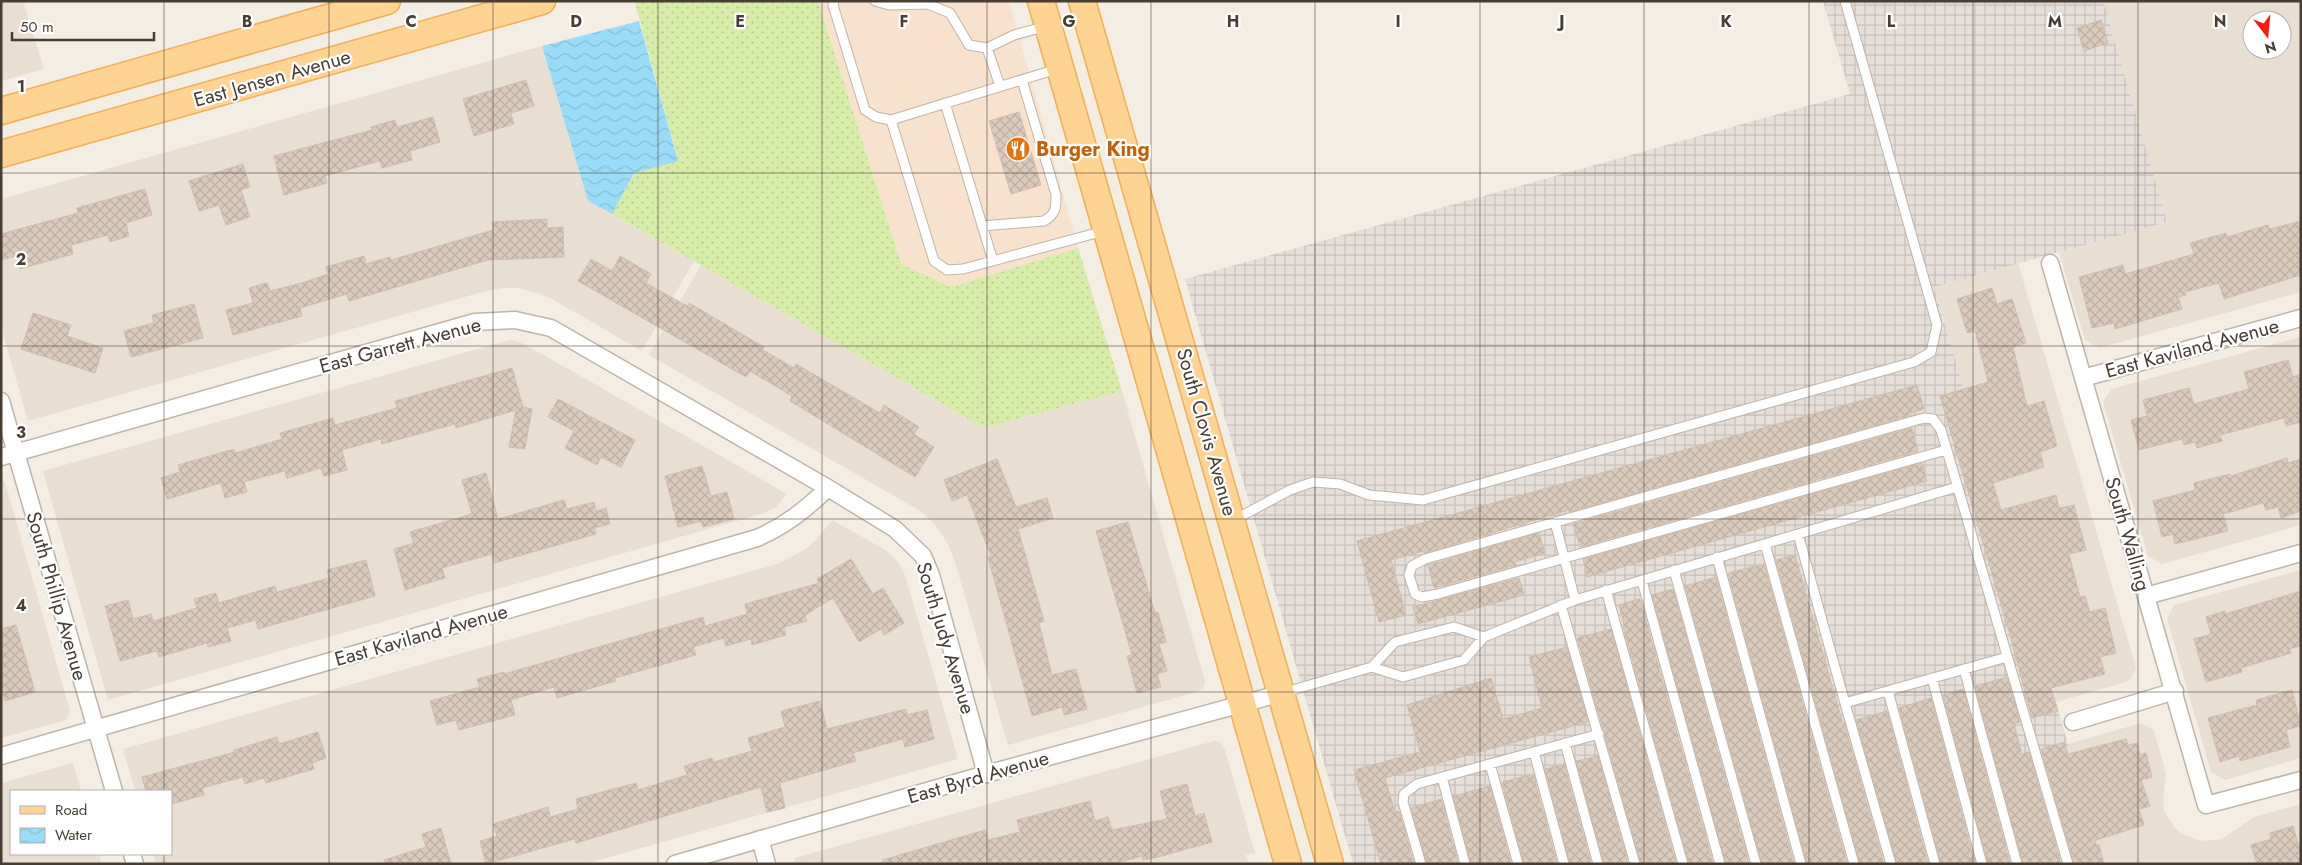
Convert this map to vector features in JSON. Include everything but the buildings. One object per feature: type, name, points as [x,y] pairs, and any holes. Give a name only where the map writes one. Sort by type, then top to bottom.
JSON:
[{"type":"main road","points":[[1,111],[388,1]]},
{"type":"main road","name":"East Jensen Avenue","points":[[1,154],[542,1]]},
{"type":"main road","name":"South Clovis Avenue","points":[[1041,1],[1288,864]]},
{"type":"main road","name":"South Clovis Avenue","points":[[1082,1],[1330,864]]},
{"type":"street","name":"South Walling","points":[[2050,263],[2175,691],[2206,805],[2301,780]]},
{"type":"street","name":"East Kaviland Avenue","points":[[2083,378],[2301,318]]},
{"type":"street","name":"East Garrett Avenue","points":[[8,455],[475,322],[515,320],[551,328],[828,488]]},
{"type":"street","name":"South Phillip Avenue","points":[[1,401],[8,455],[114,790]]},
{"type":"street","name":"East Kaviland Avenue","points":[[1,756],[757,538],[778,529],[802,512],[828,488]]},
{"type":"street","name":"South Judy Avenue","points":[[828,488],[895,529],[923,556],[931,575],[986,774]]},
{"type":"street","points":[[2146,596],[2301,553]]},
{"type":"street","points":[[2073,722],[2175,691]]},
{"type":"street","name":"East Byrd Avenue","points":[[675,864],[986,774],[1242,702],[1282,693]]},
{"type":"street","points":[[760,839],[767,864]]},
{"type":"lane","points":[[834,1],[833,5],[865,110],[876,117],[891,120],[1060,68]]},
{"type":"lane","points":[[875,1],[889,5],[928,4],[950,13],[969,45],[987,48],[1014,35],[1048,26]]},
{"type":"lane","points":[[1232,520],[1290,490],[1313,482],[1340,484],[1369,495],[1423,500],[1914,362],[1931,352],[1936,330],[1932,307],[1845,1]]},
{"type":"lane","points":[[987,48],[1000,86]]},
{"type":"lane","points":[[982,226],[1044,221],[1052,216],[1056,208],[1056,195],[1022,80]]},
{"type":"lane","points":[[945,103],[993,262]]},
{"type":"lane","points":[[891,120],[934,261],[946,270],[963,269],[993,262],[1107,231]]},
{"type":"lane","points":[[1946,450],[1422,597],[1415,594],[1409,575],[1412,566],[1425,559],[1924,418],[1933,419],[1938,425],[1946,450],[2068,864]]},
{"type":"lane","points":[[1372,667],[1403,677],[1464,660],[1484,637],[1575,600],[1957,487]]},
{"type":"lane","points":[[1555,522],[1575,600]]},
{"type":"lane","points":[[1798,534],[1891,864]]},
{"type":"lane","points":[[1765,544],[1854,864]]},
{"type":"lane","points":[[1717,557],[1801,864]]},
{"type":"lane","points":[[1674,570],[1756,864]]},
{"type":"lane","points":[[1642,581],[1720,864]]},
{"type":"lane","points":[[1606,590],[1683,864]]},
{"type":"lane","points":[[1561,605],[1635,864]]},
{"type":"lane","points":[[1282,693],[1372,667],[1395,642],[1454,627],[1484,637]]},
{"type":"lane","points":[[1845,703],[2007,657]]},
{"type":"lane","points":[[1964,669],[2017,864]]},
{"type":"lane","points":[[1932,678],[1982,864]]},
{"type":"lane","points":[[1888,691],[1936,864]]},
{"type":"lane","points":[[1421,864],[1403,802],[1404,794],[1417,784],[1599,734]]},
{"type":"lane","points":[[1565,743],[1598,864]]},
{"type":"lane","points":[[1534,752],[1564,864]]},
{"type":"lane","points":[[1490,764],[1518,864]]},
{"type":"lane","points":[[1442,778],[1465,864]]},
{"type":"shaded area","points":[[1,1],[23,1],[44,69],[1,81]]},
{"type":"shaded area","points":[[818,1],[1009,1],[1078,248],[951,287],[901,264]]},
{"type":"shaded area","points":[[1823,1],[2103,1],[2167,222],[1934,287],[2103,864],[1353,864],[1185,279],[1850,94]]},
{"type":"shaded area","points":[[2103,1],[2301,1],[2301,292],[2099,348],[2085,340],[2059,252],[2167,222]]},
{"type":"shaded area","points":[[542,46],[588,201],[694,261],[642,351],[552,299],[519,288],[503,288],[486,291],[28,421],[1,327],[1,199]]},
{"type":"shaded area","points":[[2018,263],[2136,668],[2129,681],[2056,702],[1934,287]]},
{"type":"shaded area","points":[[701,265],[984,428],[1122,391],[1205,681],[1204,687],[1199,691],[1008,745],[955,562],[947,542],[936,526],[922,512],[649,355]]},
{"type":"shaded area","points":[[2301,337],[2301,525],[2162,564],[2148,556],[2103,402],[2111,389]]},
{"type":"shaded area","points":[[510,340],[520,342],[549,358],[787,494],[776,507],[761,514],[108,700],[43,471]]},
{"type":"shaded area","points":[[1,480],[5,482],[70,711],[66,720],[1,738]]},
{"type":"shaded area","points":[[832,520],[887,551],[898,562],[905,575],[958,759],[585,864],[156,864],[153,855],[172,855],[172,790],[135,790],[123,749],[777,564],[806,549]]},
{"type":"shaded area","points":[[2301,570],[2301,758],[2225,780],[2211,772],[2167,619],[2174,605]]},
{"type":"shaded area","points":[[2141,723],[2154,730],[2166,774],[2163,800],[2164,810],[2174,827],[2182,834],[2200,841],[2222,839],[2254,817],[2301,804],[2301,864],[2103,864],[2068,744]]},
{"type":"shaded area","points":[[1214,741],[1220,742],[1224,747],[1255,853],[1246,855],[1249,864],[793,864],[795,858]]},
{"type":"shaded area","points":[[73,763],[81,790],[10,790],[10,855],[99,855],[102,864],[1,864],[1,783]]},
{"type":"green space","points":[[640,1],[818,1],[901,264],[951,287],[1078,248],[1122,391],[984,428],[612,214],[634,173],[678,160],[635,3]]},
{"type":"water","points":[[639,21],[678,161],[634,173],[612,214],[588,201],[542,46]]},
{"type":"place","name":"Burger King","points":[[1018,149]]}]
